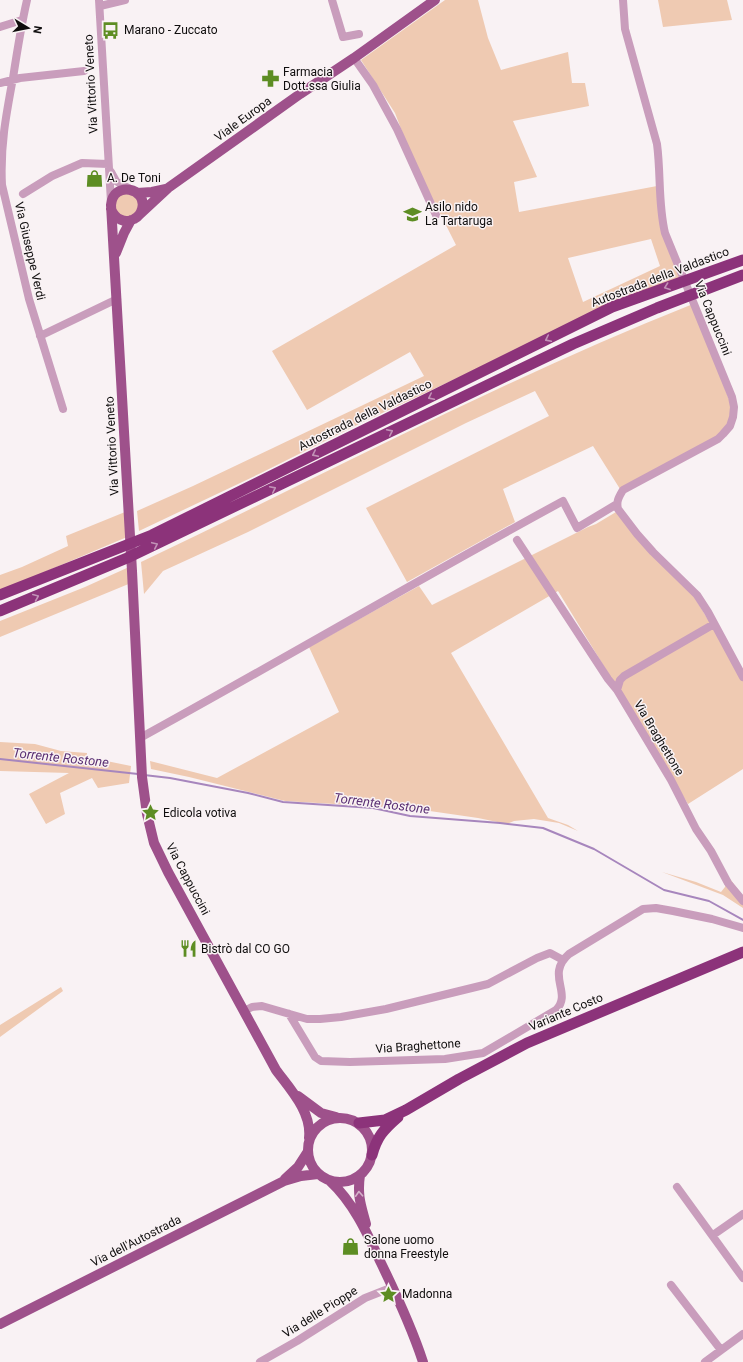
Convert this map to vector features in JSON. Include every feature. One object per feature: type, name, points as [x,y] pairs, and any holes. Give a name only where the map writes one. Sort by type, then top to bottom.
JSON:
[{"type":"highway","name":"Autostrada della Valdastico","points":[[0,595],[152,535],[612,307],[743,260]]},
{"type":"highway","points":[[0,611],[127,558],[573,344],[743,274]]},
{"type":"highway","name":"Variante Costo","points":[[406,1110],[459,1079],[527,1043],[743,952]]},
{"type":"highway","points":[[359,1123],[385,1120],[406,1110]]},
{"type":"highway","points":[[372,1155],[377,1139],[406,1110]]},
{"type":"main road","name":"Viale Europa","points":[[140,214],[168,188],[435,0]]},
{"type":"main road","name":"Viale Europa","points":[[134,191],[152,192],[168,188]]},
{"type":"main road","points":[[131,220],[127,221],[119,219],[115,216],[111,206],[116,193],[125,189],[134,191],[140,197],[142,206],[140,214]]},
{"type":"main road","name":"Via Vittorio Veneto","points":[[111,206],[136,630]]},
{"type":"main road","name":"Via Vittorio Veneto","points":[[115,260],[118,246],[131,220],[140,214]]},
{"type":"main road","name":"Via Cappuccini","points":[[136,630],[142,777],[147,814],[154,843],[168,872],[276,1070],[292,1091],[307,1117],[310,1125],[310,1138]]},
{"type":"main road","name":"Via Cappuccini","points":[[292,1091],[321,1113],[336,1117]]},
{"type":"main road","points":[[284,1181],[298,1167],[307,1153],[312,1132],[320,1124],[330,1118],[348,1118],[359,1123],[366,1130],[372,1146],[372,1155],[366,1169],[353,1180],[344,1182],[330,1181]]},
{"type":"main road","points":[[307,1153],[311,1164],[318,1174],[330,1181],[339,1189],[371,1240],[414,1336],[423,1362]]},
{"type":"main road","points":[[284,1181],[301,1176],[318,1174]]},
{"type":"main road","points":[[360,1175],[358,1192],[359,1199],[371,1240]]},
{"type":"main road","name":"Via dell'Autostrada","points":[[0,1324],[284,1181]]},
{"type":"street","name":"Via Giuseppe Verdi","points":[[25,0],[13,79],[4,125],[1,170],[2,185],[29,298],[64,409]]},
{"type":"street","points":[[100,3],[125,0]]},
{"type":"street","points":[[332,0],[343,37],[359,34]]},
{"type":"street","name":"Via Cappuccini","points":[[617,504],[619,496],[623,490],[718,439],[730,426],[734,407],[732,398],[665,233],[661,216],[657,144],[624,29],[623,0]]},
{"type":"street","name":"Via Vittorio Veneto","points":[[100,3],[111,206]]},
{"type":"street","points":[[0,27],[22,20]]},
{"type":"street","points":[[354,58],[373,86],[397,130],[436,215]]},
{"type":"street","points":[[0,83],[13,79],[84,71]]},
{"type":"street","points":[[23,194],[52,176],[82,163],[109,165]]},
{"type":"street","name":"Via Vittorio Veneto","points":[[109,165],[116,181],[134,191]]},
{"type":"street","points":[[40,336],[116,299]]},
{"type":"street","points":[[140,738],[245,681],[492,539],[563,501],[577,528],[617,504],[618,509],[637,534],[696,595],[708,612],[743,677]]},
{"type":"street","name":"Via Braghettone","points":[[517,540],[608,679],[617,690],[671,780],[696,829],[711,851],[728,883],[743,900]]},
{"type":"street","points":[[617,690],[620,680],[624,676],[714,624]]},
{"type":"street","points":[[244,1011],[252,1007],[262,1006],[307,1018],[320,1019],[341,1017],[386,1009],[488,984],[537,958],[550,953],[563,960],[569,954],[643,909],[656,908],[673,911],[712,919],[743,928]]},
{"type":"street","name":"Via Braghettone","points":[[289,1014],[315,1057],[321,1061],[350,1062],[445,1059],[483,1053],[556,1010],[561,1005],[562,999],[559,968],[563,960]]},
{"type":"street","points":[[677,1187],[743,1278]]},
{"type":"street","points":[[713,1235],[743,1214]]},
{"type":"street","points":[[672,1284],[721,1350]]},
{"type":"street","name":"Via delle Pioppe","points":[[260,1362],[297,1341],[365,1298],[393,1287]]},
{"type":"street","points":[[705,1362],[743,1334]]},
{"type":"shaded area","points":[[445,0],[478,0],[488,38],[501,70],[568,52],[572,83],[585,83],[589,106],[513,121],[537,177],[514,182],[519,212],[657,186],[657,203],[682,278],[483,366],[363,422],[261,473],[139,531],[137,511],[193,486],[424,376],[410,352],[307,410],[272,351],[456,245],[413,160],[395,113],[361,60]],"holes":[[[651,239],[660,266],[583,302],[568,258]]]},
{"type":"shaded area","points":[[658,0],[727,0],[732,20],[663,27]]},
{"type":"shaded area","points":[[125,192],[138,198],[139,209],[130,218],[117,214],[115,206],[115,201]]},
{"type":"shaded area","points":[[693,304],[731,405],[729,422],[717,436],[620,489],[593,446],[503,489],[515,522],[407,582],[366,508],[549,416],[535,391],[466,423],[248,532],[163,571],[144,594],[141,562],[415,428],[553,364]]},
{"type":"shaded area","points":[[125,512],[127,537],[0,591],[0,575],[22,567],[68,546],[66,536]]},
{"type":"shaded area","points":[[616,512],[693,595],[743,677],[743,769],[688,804],[558,591],[451,653],[548,818],[568,825],[578,831],[559,823],[534,819],[514,821],[507,824],[478,818],[416,809],[285,801],[151,769],[150,761],[217,778],[339,712],[309,647],[419,586],[432,605],[596,524]]},
{"type":"shaded area","points":[[129,567],[131,583],[0,637],[0,621],[85,587]]},
{"type":"shaded area","points":[[0,742],[35,744],[61,751],[87,753],[87,757],[131,766],[129,783],[98,788],[92,778],[60,793],[65,814],[46,824],[29,794],[69,773],[0,771]]},
{"type":"shaded area","points":[[662,872],[696,882],[721,892],[725,887],[727,875],[743,896],[743,908],[723,895]]},
{"type":"shaded area","points":[[61,987],[63,991],[0,1037],[0,1025]]},
{"type":"waterway","name":"Torrente Rostone","points":[[0,759],[138,774]]},
{"type":"waterway","name":"Torrente Rostone","points":[[144,775],[170,778],[248,793],[283,802],[373,808],[410,816],[543,828],[594,849],[664,890],[709,901],[743,920]]},
{"type":"place","name":"Marano - Zuccato","points":[[111,30]]},
{"type":"place","name":"Farmacia Dott.ssa Giulia","points":[[270,79]]},
{"type":"place","name":"A. De Toni","points":[[94,178]]},
{"type":"place","name":"Asilo nido La Tartaruga","points":[[412,214]]},
{"type":"place","name":"Edicola votiva","points":[[150,813]]},
{"type":"place","name":"Bistrò dal CO GO","points":[[188,949]]},
{"type":"place","name":"Salone uomo donna Freestyle","points":[[351,1247]]},
{"type":"place","name":"Madonna","points":[[389,1294]]}]
